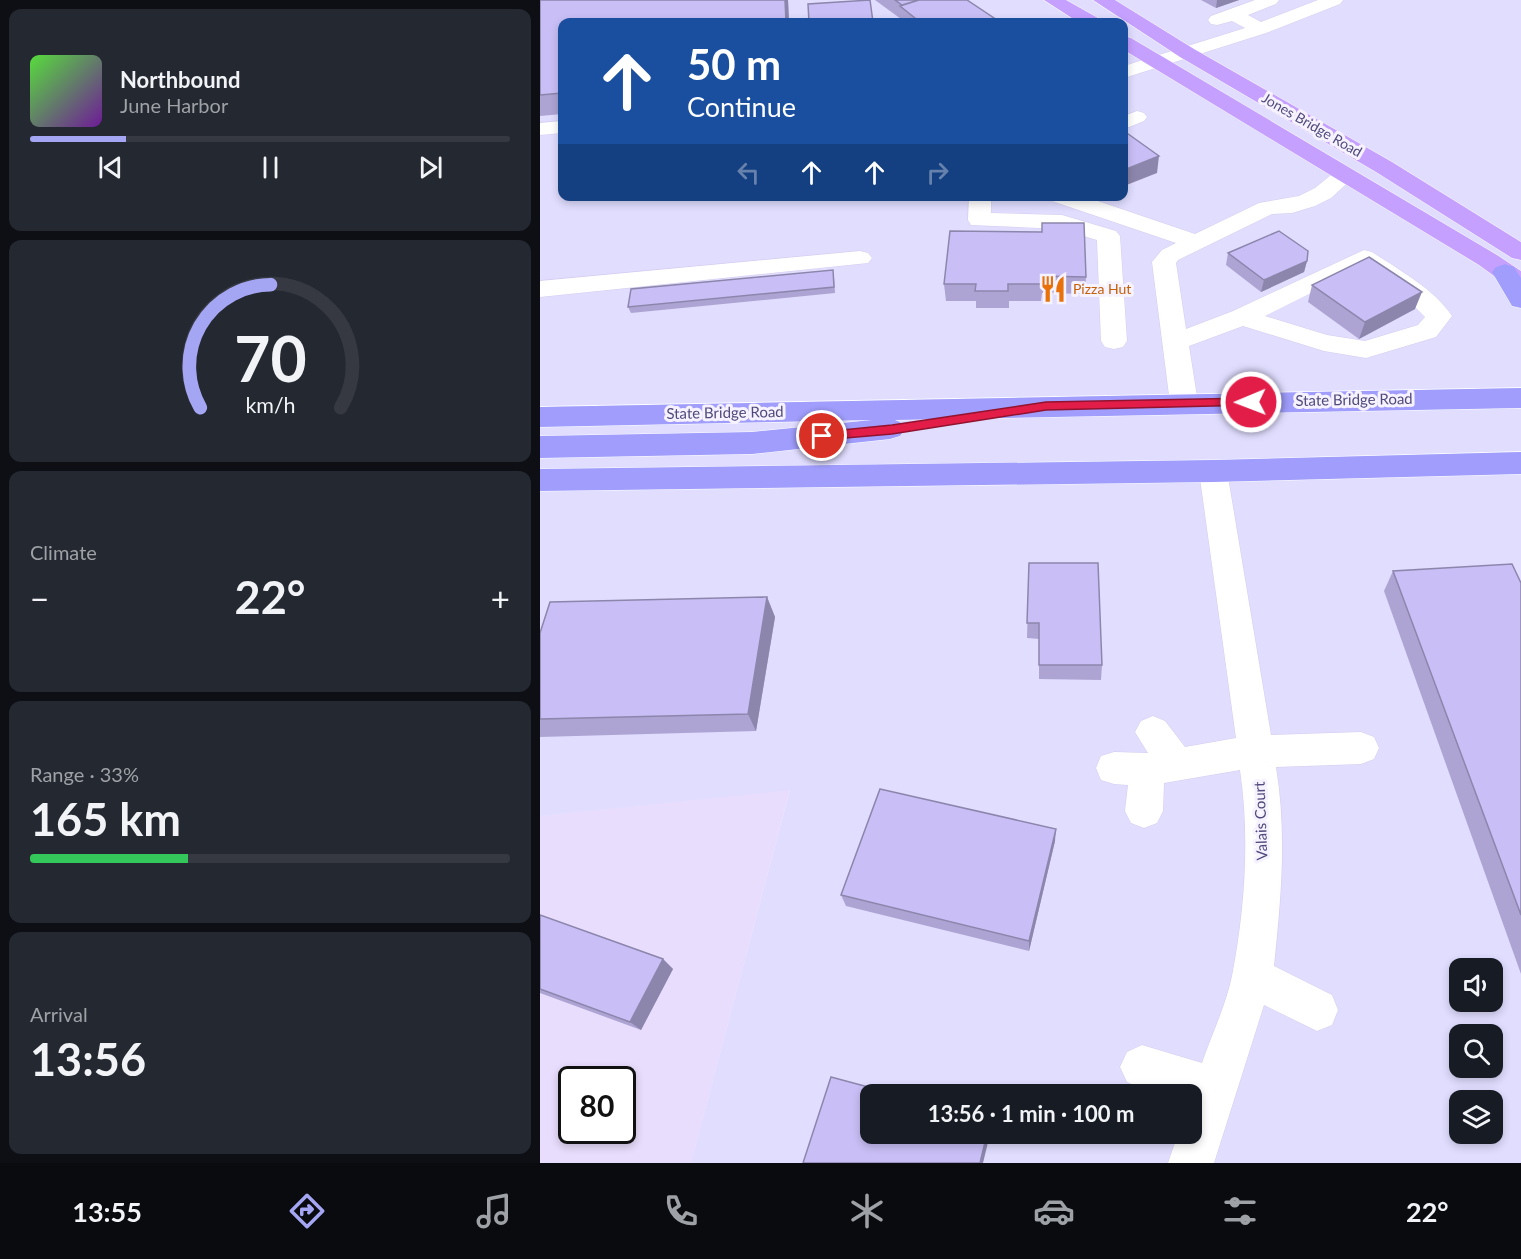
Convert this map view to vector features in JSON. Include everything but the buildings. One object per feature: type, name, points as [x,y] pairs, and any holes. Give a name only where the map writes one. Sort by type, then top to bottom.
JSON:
[{"type":"highway","points":[[1517,261],[1521,300]]},
{"type":"highway","name":"State Bridge Road","points":[[540,417],[1518,396]]},
{"type":"highway","points":[[540,447],[752,443],[892,429],[1046,406]]},
{"type":"highway","points":[[540,480],[1213,471],[1521,463]]},
{"type":"main road","points":[[1053,0],[1084,18]]},
{"type":"main road","points":[[1086,0],[1114,18]]},
{"type":"main road","name":"Jones Bridge Road","points":[[1102,0],[1323,131],[1517,261]]},
{"type":"main road","points":[[1128,27],[1149,40],[1187,52]]},
{"type":"main road","name":"Jones Bridge Road","points":[[1128,44],[1344,176],[1517,261]]},
{"type":"main road","points":[[1157,62],[1188,69],[1253,106],[1294,124],[1323,131]]},
{"type":"street","points":[[1260,29],[1226,17],[1270,0]]},
{"type":"street","points":[[1128,71],[1260,29],[1334,0]]},
{"type":"street","points":[[540,129],[558,127]]},
{"type":"street","points":[[1184,403],[1164,262],[1170,255],[1267,208],[1300,212],[1344,176]]},
{"type":"street","points":[[980,201],[979,220],[1062,222],[1096,232],[1090,255],[1092,295],[1112,313],[1114,341]]},
{"type":"street","points":[[1075,201],[1196,242]]},
{"type":"street","points":[[1175,342],[1242,317],[1364,257],[1412,290],[1439,316],[1427,331],[1366,350],[1324,343],[1242,317]]},
{"type":"street","points":[[540,289],[860,258]]},
{"type":"street","name":"Valais Court","points":[[1191,1163],[1252,976],[1261,904],[1265,842],[1262,793],[1213,471]]},
{"type":"street","points":[[1144,811],[1146,768],[1153,732]]},
{"type":"street","points":[[1146,768],[1256,751],[1361,748]]},
{"type":"street","points":[[1252,976],[1317,1010]]},
{"type":"street","points":[[1142,1067],[1217,1089]]},
{"type":"shaded area","points":[[540,0],[1521,0],[1521,1163],[691,1163],[790,790],[540,816]]},
{"type":"shaded area","points":[[790,789],[691,1163],[540,1163],[540,816]]},
{"type":"place","name":"Pizza Hut","points":[[1053,289]]},
{"type":"route","points":[[822,436],[892,429],[1046,406],[1251,402]]}]
